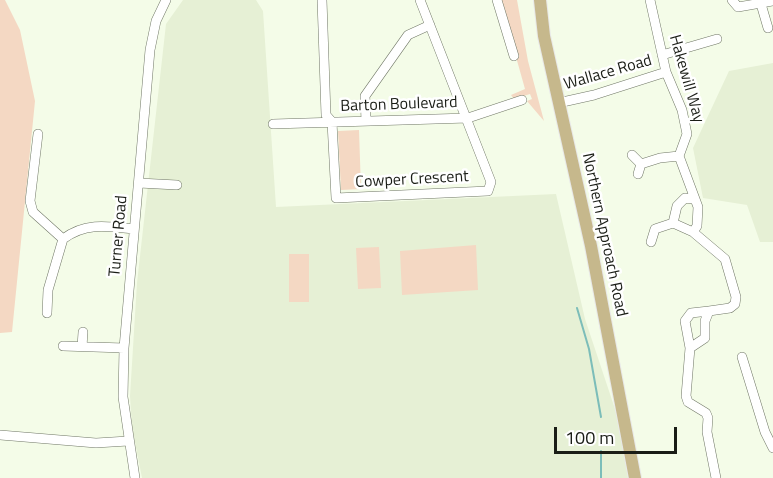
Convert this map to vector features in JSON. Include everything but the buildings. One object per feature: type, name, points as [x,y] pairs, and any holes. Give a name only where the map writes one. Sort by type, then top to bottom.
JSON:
[{"type":"main road","name":"Northern Approach Road","points":[[540,0],[544,36],[591,246],[635,478]]},
{"type":"street","name":"Turner Road","points":[[135,478],[123,397],[124,348],[150,50],[156,21],[166,0]]},
{"type":"street","points":[[322,0],[326,115],[332,122]]},
{"type":"street","points":[[420,0],[468,118]]},
{"type":"street","points":[[497,0],[514,56]]},
{"type":"street","name":"Hakewill Way","points":[[650,0],[666,72],[682,110],[687,134],[679,156]]},
{"type":"street","points":[[732,0],[738,7],[773,1]]},
{"type":"street","points":[[761,4],[768,28]]},
{"type":"street","points":[[366,121],[365,96],[408,35],[430,25]]},
{"type":"street","points":[[662,55],[717,39]]},
{"type":"street","name":"Wallace Road","points":[[558,103],[594,96],[666,72]]},
{"type":"street","name":"Barton Boulevard","points":[[273,124],[468,118],[522,100]]},
{"type":"street","name":"Cowper Crescent","points":[[332,122],[336,198],[488,191],[491,182],[468,118]]},
{"type":"street","points":[[38,134],[30,201],[33,212],[63,238]]},
{"type":"street","points":[[632,155],[639,169],[660,158],[679,156],[693,199],[698,207],[697,226],[693,232]]},
{"type":"street","points":[[139,183],[177,185]]},
{"type":"street","points":[[673,223],[680,201],[685,198],[693,199]]},
{"type":"street","points":[[651,242],[655,229],[673,223],[693,232],[725,260],[736,297],[735,304],[730,308],[691,313],[687,317],[685,327],[690,348],[686,396],[688,402],[706,413],[708,418],[707,432],[716,478]]},
{"type":"street","points":[[63,238],[87,227],[134,229]]},
{"type":"street","points":[[47,313],[51,277],[57,266],[63,238]]},
{"type":"street","points":[[690,348],[705,338],[705,321],[709,311]]},
{"type":"street","points":[[82,347],[83,332]]},
{"type":"street","points":[[63,346],[124,348]]},
{"type":"street","points":[[742,357],[765,432],[773,448]]},
{"type":"street","points":[[0,435],[96,443],[128,441]]},
{"type":"shaded area","points":[[0,0],[5,0],[20,30],[35,101],[12,332],[0,333]]},
{"type":"shaded area","points":[[183,0],[256,0],[263,11],[276,207],[556,194],[585,319],[620,424],[628,478],[142,478],[132,427],[130,396],[137,283],[166,24]]},
{"type":"shaded area","points":[[500,0],[517,0],[528,61],[544,121],[527,101],[532,99],[530,94],[514,99],[511,95],[525,89]]},
{"type":"shaded area","points":[[773,63],[773,242],[760,242],[747,205],[703,198],[693,148],[729,71]]},
{"type":"shaded area","points":[[359,130],[361,189],[341,190],[338,131]]},
{"type":"shaded area","points":[[476,245],[478,290],[402,295],[400,251]]},
{"type":"shaded area","points":[[379,247],[381,288],[358,289],[356,248]]},
{"type":"shaded area","points":[[289,254],[309,254],[309,302],[289,302]]},
{"type":"waterway","points":[[577,308],[589,349],[601,417]]},
{"type":"waterway","points":[[601,451],[601,478]]}]
